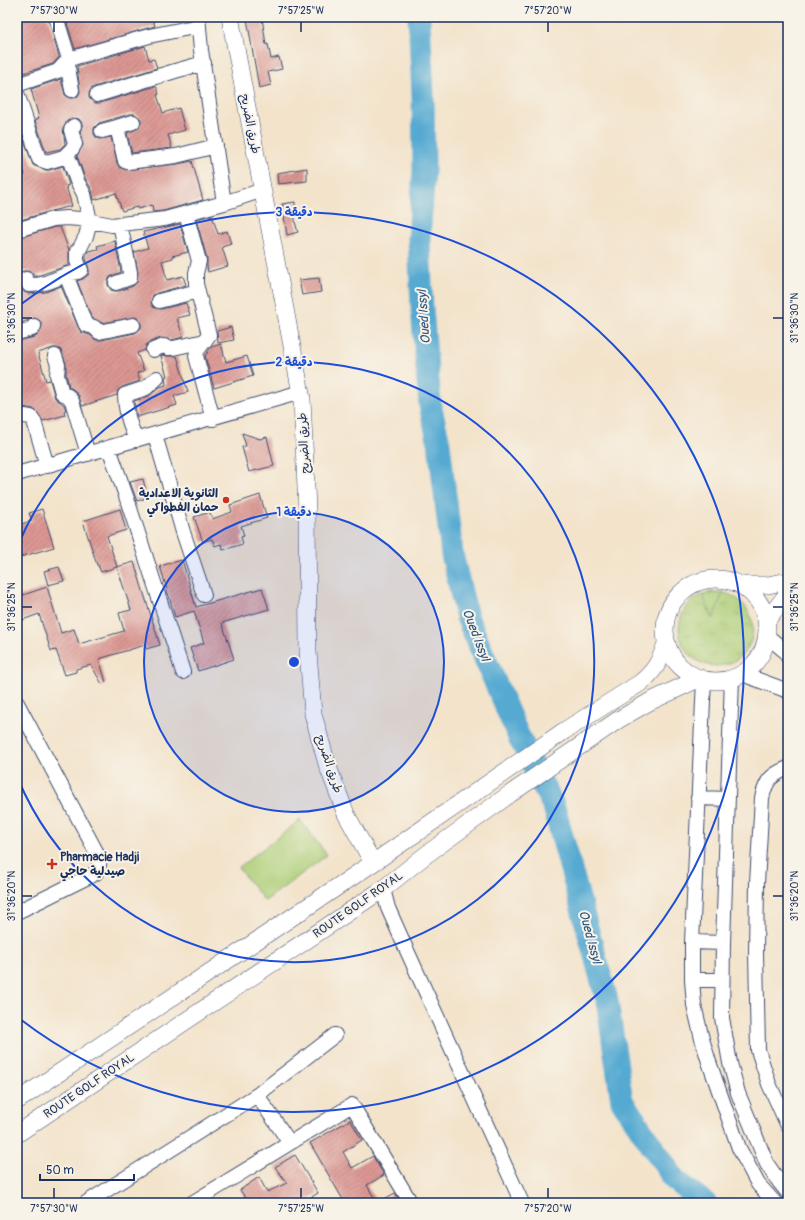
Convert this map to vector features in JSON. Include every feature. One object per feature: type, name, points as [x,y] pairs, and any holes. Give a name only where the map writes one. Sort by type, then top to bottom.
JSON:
[{"type":"street","points":[[56,17],[69,60],[68,68],[72,90]]},
{"type":"street","name":"طريق الضريح","points":[[230,17],[301,392],[306,477],[308,652],[313,714],[327,764],[346,814],[373,863]]},
{"type":"street","points":[[17,85],[58,71],[69,60],[199,22],[224,203]]},
{"type":"street","points":[[97,95],[204,63]]},
{"type":"street","points":[[17,94],[39,159],[47,162],[64,157],[75,144],[71,130],[74,126]]},
{"type":"street","points":[[102,131],[133,122]]},
{"type":"street","points":[[117,127],[124,156],[128,162],[176,156],[216,146]]},
{"type":"street","points":[[26,279],[29,285],[35,285],[81,270],[77,260],[77,251],[86,236],[90,221],[84,194],[77,181],[70,161],[64,157]]},
{"type":"street","points":[[17,230],[53,219],[80,218],[112,225],[166,219],[224,203],[263,190]]},
{"type":"street","points":[[186,214],[199,261],[196,273],[196,284],[209,334],[197,351],[196,356],[213,418]]},
{"type":"street","points":[[116,283],[130,278],[120,224]]},
{"type":"street","points":[[68,274],[68,280],[86,325],[94,327],[99,332],[133,325]]},
{"type":"street","points":[[159,302],[198,291]]},
{"type":"street","points":[[17,333],[34,326]]},
{"type":"street","points":[[153,350],[164,346],[173,348],[205,341]]},
{"type":"street","points":[[55,356],[58,365],[57,375],[62,393],[68,396],[72,401],[88,454]]},
{"type":"street","points":[[136,440],[130,424],[125,395],[146,388],[158,378]]},
{"type":"street","points":[[17,474],[301,392]]},
{"type":"street","points":[[17,413],[18,415],[31,417],[34,421],[47,466]]},
{"type":"street","points":[[155,435],[179,518],[204,595]]},
{"type":"street","points":[[109,448],[143,547],[183,672]]},
{"type":"street","points":[[713,578],[728,579],[742,585],[754,594],[762,606],[767,628],[765,648],[752,667],[737,676],[713,681],[702,679],[688,673],[679,665],[671,655],[666,643],[664,628],[667,613],[674,600],[685,589],[698,581],[713,578]]},
{"type":"street","points":[[742,585],[768,585],[788,581]]},
{"type":"street","points":[[767,628],[788,593]]},
{"type":"street","points":[[767,628],[788,657]]},
{"type":"street","points":[[17,1101],[649,676],[660,661],[666,643]]},
{"type":"street","points":[[737,676],[788,691]]},
{"type":"street","points":[[737,676],[728,799],[722,1018],[730,1063],[738,1093],[764,1157],[772,1172],[788,1193]]},
{"type":"street","points":[[702,679],[692,942],[692,980],[694,1005],[702,1039],[739,1148],[758,1184],[775,1203]]},
{"type":"street","name":"ROUTE GOLF ROYAL","points":[[17,1134],[383,889],[427,854],[510,794],[636,709],[702,679]]},
{"type":"street","points":[[17,703],[22,724],[100,857],[100,865],[96,873],[17,912]]},
{"type":"street","points":[[788,768],[772,776],[765,785],[762,798],[757,883],[756,953],[758,1050],[769,1084],[788,1126]]},
{"type":"street","points":[[698,798],[728,799]]},
{"type":"street","points":[[383,889],[388,908],[522,1203]]},
{"type":"street","points":[[692,942],[723,942]]},
{"type":"street","points":[[692,980],[722,980]]},
{"type":"street","points":[[86,1203],[257,1095],[335,1035]]},
{"type":"street","points":[[257,1095],[290,1143]]},
{"type":"street","points":[[192,1203],[352,1105],[412,1203]]},
{"type":"green space","points":[[716,592],[737,598],[747,608],[753,629],[747,650],[737,660],[716,666],[695,660],[685,650],[679,629],[685,608],[695,598]]},
{"type":"green space","points":[[723,592],[713,619],[702,594]]},
{"type":"green space","points":[[300,820],[327,855],[265,901],[238,868]]},
{"type":"building","points":[[17,17],[48,17],[59,57],[53,64],[17,75]]},
{"type":"building","points":[[65,17],[152,17],[155,26],[75,49]]},
{"type":"building","points":[[262,17],[266,45],[268,44],[271,59],[279,57],[282,69],[268,72],[271,85],[259,88],[247,19]]},
{"type":"building","points":[[145,46],[149,60],[154,59],[157,68],[94,87],[89,93],[89,98],[95,103],[100,103],[156,86],[159,94],[157,95],[163,113],[179,108],[185,130],[168,135],[172,148],[132,153],[127,133],[139,128],[141,123],[141,119],[135,114],[130,114],[99,123],[94,128],[94,134],[100,139],[111,137],[117,163],[119,167],[125,170],[192,161],[203,200],[163,211],[153,212],[152,205],[122,211],[116,193],[94,200],[92,190],[85,178],[77,156],[83,145],[80,132],[82,123],[79,119],[75,118],[67,121],[63,129],[65,144],[60,149],[46,152],[35,120],[39,118],[31,89],[61,79],[65,95],[70,98],[74,98],[78,96],[80,92],[77,66]]},
{"type":"building","points":[[21,132],[33,165],[44,170],[63,166],[69,185],[66,186],[72,206],[17,221],[17,178],[25,175],[19,154],[17,155],[17,133]]},
{"type":"building","points":[[307,168],[307,181],[278,184],[277,173]]},
{"type":"building","points":[[295,202],[295,222],[298,232],[287,235],[282,204]]},
{"type":"building","points":[[212,215],[218,234],[227,231],[231,244],[222,247],[228,266],[208,272],[207,259],[196,219]]},
{"type":"building","points":[[180,224],[188,252],[172,256],[173,258],[162,261],[167,280],[183,276],[186,285],[153,295],[151,303],[153,307],[161,309],[186,303],[190,315],[177,318],[183,337],[172,340],[161,338],[150,342],[146,345],[145,350],[137,353],[144,371],[137,373],[140,381],[122,387],[118,390],[117,395],[82,406],[79,396],[69,387],[66,374],[66,363],[61,350],[53,348],[38,353],[46,381],[50,380],[55,398],[64,405],[66,410],[64,411],[65,415],[43,421],[33,409],[18,405],[17,341],[35,337],[39,334],[42,326],[41,322],[35,318],[17,324],[17,238],[55,227],[60,227],[69,250],[69,265],[37,276],[34,276],[31,272],[23,271],[19,275],[18,283],[24,292],[29,294],[46,292],[61,286],[81,332],[90,335],[96,340],[101,340],[135,333],[141,328],[141,324],[139,319],[135,317],[102,323],[92,318],[77,281],[83,279],[89,274],[86,259],[88,251],[98,249],[97,246],[115,241],[121,272],[110,277],[108,285],[111,290],[119,291],[133,286],[137,282],[138,272],[134,252],[148,248],[143,232]]},
{"type":"building","points":[[319,278],[321,292],[302,295],[299,280]]},
{"type":"building","points":[[231,327],[234,340],[218,343],[217,331]]},
{"type":"building","points":[[221,344],[226,362],[247,356],[253,376],[214,388],[205,356],[211,347]]},
{"type":"building","points":[[161,356],[177,356],[188,392],[174,396],[177,405],[137,417],[134,401],[149,396],[160,387],[166,385],[165,377],[167,376]]},
{"type":"building","points":[[242,433],[260,439],[267,437],[274,466],[249,472],[242,447],[246,446]]},
{"type":"building","points":[[143,479],[146,492],[142,493],[144,499],[137,501],[130,482]]},
{"type":"building","points":[[260,495],[267,518],[241,526],[244,536],[241,537],[243,544],[223,550],[221,544],[215,546],[212,539],[203,542],[194,517],[210,512],[212,519],[232,512],[230,505]]},
{"type":"building","points":[[42,509],[54,547],[17,558],[17,525],[32,521],[29,513]]},
{"type":"building","points":[[120,509],[126,530],[107,536],[117,567],[101,572],[97,565],[83,521]]},
{"type":"building","points":[[182,560],[196,607],[262,588],[269,609],[222,623],[234,659],[198,671],[190,648],[204,643],[194,611],[175,617],[160,566]]},
{"type":"building","points":[[134,562],[160,645],[146,649],[145,645],[99,659],[106,682],[102,684],[91,665],[76,669],[76,672],[65,675],[56,650],[51,651],[39,614],[17,622],[17,597],[47,587],[61,633],[74,629],[79,644],[124,631],[119,613],[131,610],[117,567]]},
{"type":"building","points":[[59,567],[64,581],[48,585],[44,571]]},
{"type":"building","points":[[350,1120],[362,1140],[343,1152],[352,1168],[373,1156],[384,1175],[367,1185],[377,1203],[345,1203],[310,1143]]},
{"type":"building","points":[[295,1155],[318,1193],[302,1203],[249,1203],[240,1190],[259,1177],[267,1192],[287,1183],[275,1167]]},
{"type":"building","points":[[395,1193],[401,1203],[377,1203]]},
{"type":"waterway","name":"Oued Issyl","points":[[419,17],[423,94],[424,170],[419,238],[422,308],[430,405],[439,443],[452,554],[467,617],[518,735],[554,807],[607,1000],[622,1101],[675,1180],[705,1203]]},
{"type":"place","name":"الثانوية الاعدادية حمان الفطواكي","points":[[226,500]]},
{"type":"place","name":"Pharmacie Hadji صيدلية حاجي","points":[[52,864]]}]
